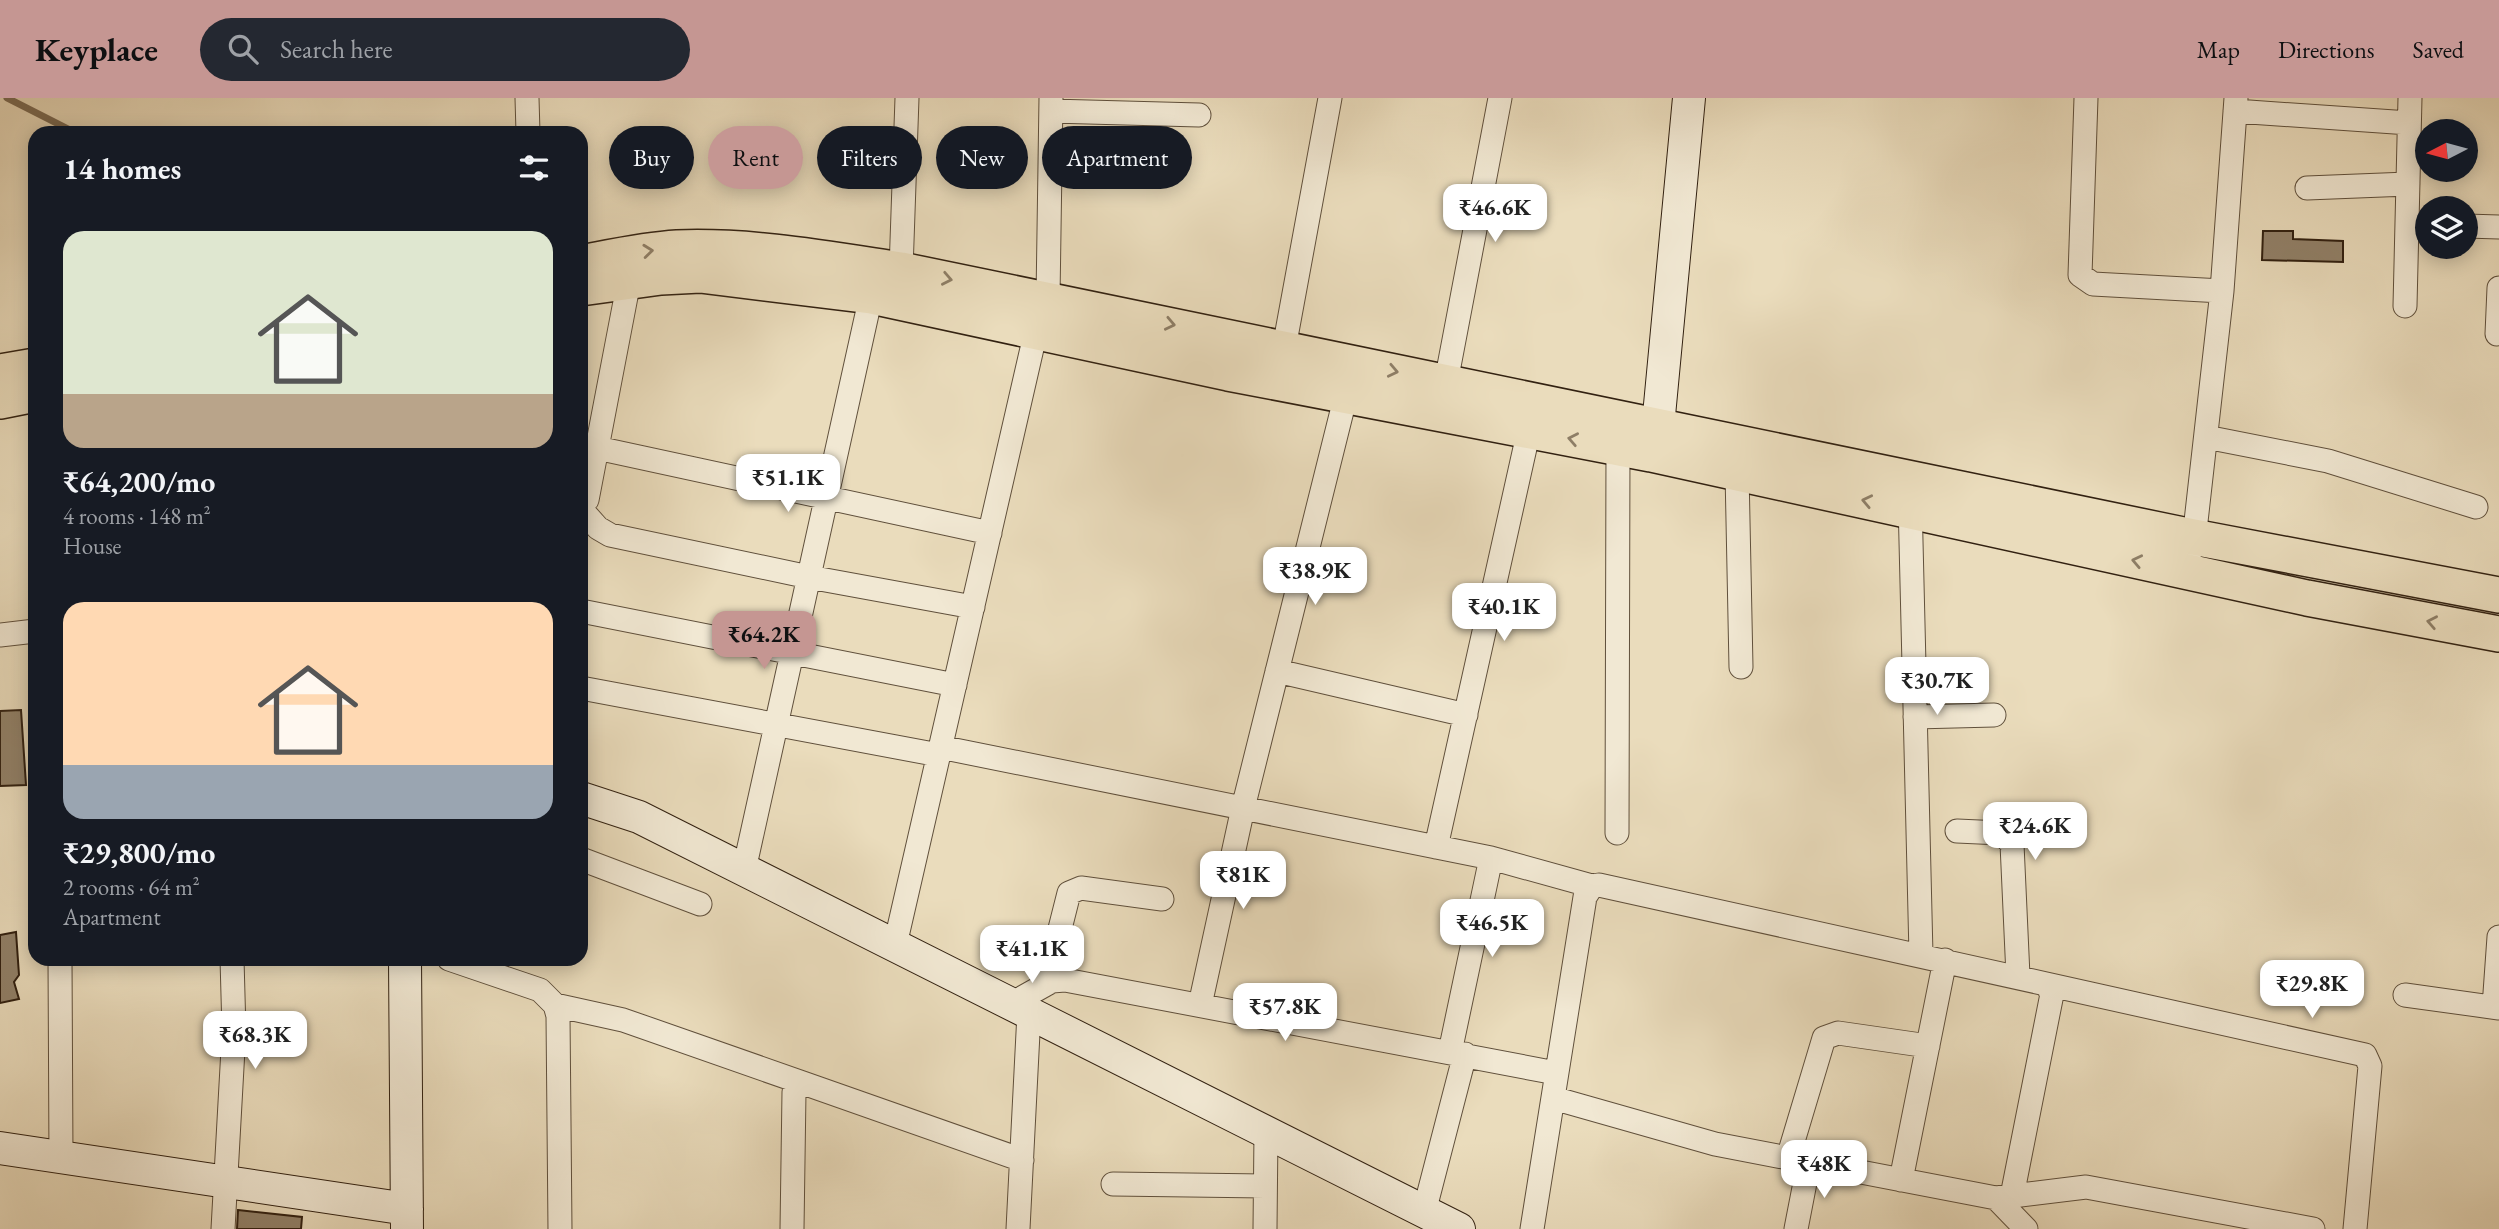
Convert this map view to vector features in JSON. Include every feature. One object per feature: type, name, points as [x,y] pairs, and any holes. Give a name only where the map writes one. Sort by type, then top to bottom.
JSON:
[{"type":"main road","points":[[588,261],[640,251],[692,248],[805,256],[901,270],[1048,298],[1658,426],[2189,572],[2307,598],[2499,634]]},
{"type":"main road","points":[[588,287],[701,275],[871,296],[1346,395],[1737,472],[1910,494],[2195,537],[2499,595]]},
{"type":"main road","points":[[0,372],[28,367]]},
{"type":"main road","points":[[0,401],[28,395]]},
{"type":"street","points":[[527,98],[528,126]]},
{"type":"street","points":[[901,270],[907,98]]},
{"type":"street","points":[[1284,348],[1330,98]]},
{"type":"street","points":[[1446,382],[1500,98]]},
{"type":"street","points":[[1658,426],[1689,98]]},
{"type":"street","points":[[2087,98],[2080,275],[2093,284],[2222,291]]},
{"type":"street","points":[[2410,98],[2408,184],[2415,215]]},
{"type":"street","points":[[1048,298],[1051,104],[1199,115]]},
{"type":"street","points":[[2189,572],[2222,291],[2235,105],[2409,123]]},
{"type":"street","points":[[2307,188],[2408,184]]},
{"type":"street","points":[[2478,226],[2499,227]]},
{"type":"street","points":[[2405,306],[2415,238]]},
{"type":"street","points":[[588,495],[629,281]]},
{"type":"street","points":[[2497,334],[2499,288]]},
{"type":"street","points":[[744,870],[871,296]]},
{"type":"street","points":[[895,945],[1036,331]]},
{"type":"street","points":[[1200,1005],[1243,808],[1346,395]]},
{"type":"street","points":[[1436,847],[1529,430]]},
{"type":"street","points":[[2206,438],[2328,461],[2476,506]]},
{"type":"street","points":[[1617,833],[1618,447]]},
{"type":"street","points":[[597,448],[990,533]]},
{"type":"street","points":[[1737,472],[1741,667]]},
{"type":"street","points":[[1910,494],[1921,955]]},
{"type":"street","points":[[588,516],[598,528],[610,535],[808,577],[973,607]]},
{"type":"street","points":[[588,612],[955,685]]},
{"type":"street","points":[[0,635],[28,632]]},
{"type":"street","points":[[1277,671],[1466,715]]},
{"type":"street","points":[[588,689],[940,751],[1491,858],[1592,886],[1945,960],[2365,1055],[2370,1066],[2355,1229]]},
{"type":"street","points":[[1915,718],[1994,715]]},
{"type":"street","points":[[588,800],[639,817],[1460,1229]]},
{"type":"street","points":[[1957,831],[2001,833],[2012,844],[2018,976]]},
{"type":"street","points":[[1424,1212],[1457,1053],[1491,858]]},
{"type":"street","points":[[588,862],[700,904]]},
{"type":"street","points":[[1532,1229],[1585,897],[1592,886]]},
{"type":"street","points":[[1018,1229],[1022,1160],[1020,1009],[1046,984],[1069,893],[1081,888],[1162,898]]},
{"type":"street","points":[[2405,995],[2497,1007],[2499,937]]},
{"type":"street","points":[[1901,1180],[1945,960]]},
{"type":"street","points":[[60,966],[61,1157]]},
{"type":"street","points":[[223,1229],[228,1182],[234,1031],[232,966]]},
{"type":"street","points":[[0,1148],[228,1182],[407,1219],[405,966]]},
{"type":"street","points":[[470,966],[540,990],[555,1005],[558,1016],[560,1229]]},
{"type":"street","points":[[1046,984],[1065,980],[1556,1073]]},
{"type":"street","points":[[2026,1229],[2004,1197],[2052,994],[2046,984]]},
{"type":"street","points":[[555,1005],[623,1020],[1022,1160]]},
{"type":"street","points":[[1796,1229],[1798,1160],[1824,1038],[1838,1033],[1928,1046]]},
{"type":"street","points":[[792,1229],[794,1092],[803,1083]]},
{"type":"street","points":[[1553,1098],[1716,1144],[1901,1180],[2004,1197],[2086,1186],[2313,1229]]},
{"type":"street","points":[[1265,1229],[1266,1132]]},
{"type":"street","points":[[1113,1184],[1265,1186]]},
{"type":"building","points":[[2263,231],[2293,231],[2293,239],[2343,241],[2343,262],[2262,260]]},
{"type":"building","points":[[21,710],[26,785],[0,786],[0,711]]},
{"type":"building","points":[[16,932],[19,975],[14,982],[19,999],[0,1003],[0,935]]},
{"type":"building","points":[[238,1210],[302,1217],[301,1229],[237,1229]]},
{"type":"waterway","points":[[7,98],[62,126]]}]
